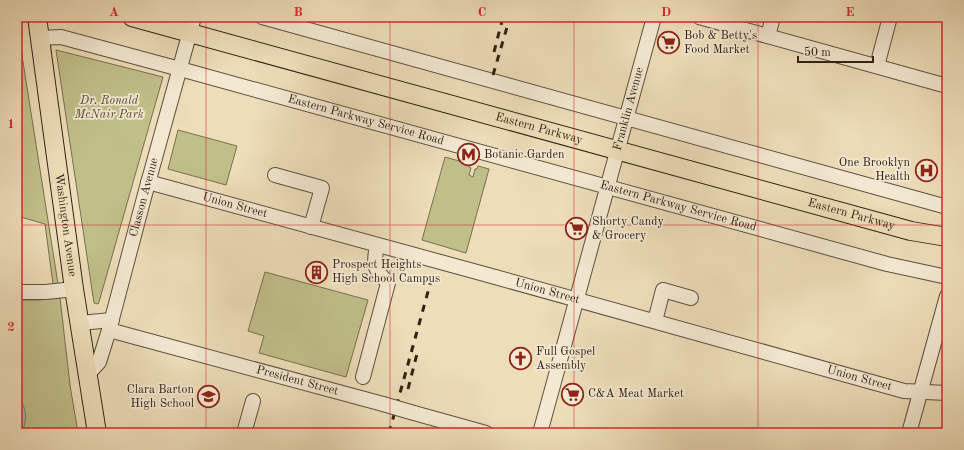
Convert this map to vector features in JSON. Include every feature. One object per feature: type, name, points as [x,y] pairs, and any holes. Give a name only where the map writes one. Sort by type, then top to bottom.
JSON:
[{"type":"main road","name":"Washington Avenue","points":[[36,17],[74,289],[97,433]]},
{"type":"main road","name":"Eastern Parkway","points":[[132,17],[192,25],[533,128],[911,231],[947,237]]},
{"type":"street","points":[[262,17],[947,207]]},
{"type":"street","name":"Franklin Avenue","points":[[540,433],[654,17]]},
{"type":"street","points":[[700,17],[947,86]]},
{"type":"street","points":[[768,36],[773,17]]},
{"type":"street","points":[[877,66],[890,17]]},
{"type":"street","name":"Classon Avenue","points":[[88,374],[99,362],[111,325],[148,182],[192,25]]},
{"type":"street","name":"Eastern Parkway Service Road","points":[[39,38],[61,37],[180,68],[608,188],[887,264],[947,277]]},
{"type":"street","points":[[275,176],[322,188],[311,227]]},
{"type":"street","name":"Union Street","points":[[148,182],[904,391],[947,393]]},
{"type":"street","points":[[363,377],[388,283],[377,272],[374,260],[377,245]]},
{"type":"street","points":[[17,292],[46,292],[74,289]]},
{"type":"street","points":[[655,321],[663,290],[691,298]]},
{"type":"street","points":[[909,433],[947,296]]},
{"type":"street","name":"President Street","points":[[80,323],[111,325],[486,433]]},
{"type":"street","points":[[244,433],[253,402]]},
{"type":"green space","points":[[17,30],[58,284],[53,284],[45,224],[17,216]]},
{"type":"green space","name":"Dr. Ronald McNair Park","points":[[56,50],[163,77],[98,304],[94,303]]},
{"type":"green space","points":[[178,130],[237,146],[226,185],[168,169]]},
{"type":"green space","points":[[445,157],[470,164],[469,167],[471,168],[469,175],[473,177],[475,169],[477,169],[478,166],[489,169],[466,253],[422,240]]},
{"type":"green space","points":[[265,272],[368,300],[346,377],[259,353],[264,336],[248,331]]},
{"type":"green space","points":[[60,298],[70,385],[78,433],[17,433],[17,300]]},
{"type":"water","points":[[17,399],[21,402],[26,415],[22,433],[17,433]]},
{"type":"railway","points":[[494,52],[503,17]]},
{"type":"railway","points":[[493,75],[510,17]]},
{"type":"railway","points":[[389,433],[432,277]]},
{"type":"railway","points":[[408,389],[418,350]]},
{"type":"place","name":"Bob & Betty's Food Market","points":[[669,43]]},
{"type":"place","name":"Botanic Garden","points":[[468,155]]},
{"type":"place","name":"One Brooklyn Health","points":[[926,170]]},
{"type":"place","name":"Shorty Candy & Grocery","points":[[576,229]]},
{"type":"place","name":"Prospect Heights High School Campus","points":[[316,272]]},
{"type":"place","name":"Full Gospel Assembly","points":[[520,359]]},
{"type":"place","name":"C&A Meat Market","points":[[572,394]]},
{"type":"place","name":"Clara Barton High School","points":[[209,397]]}]
